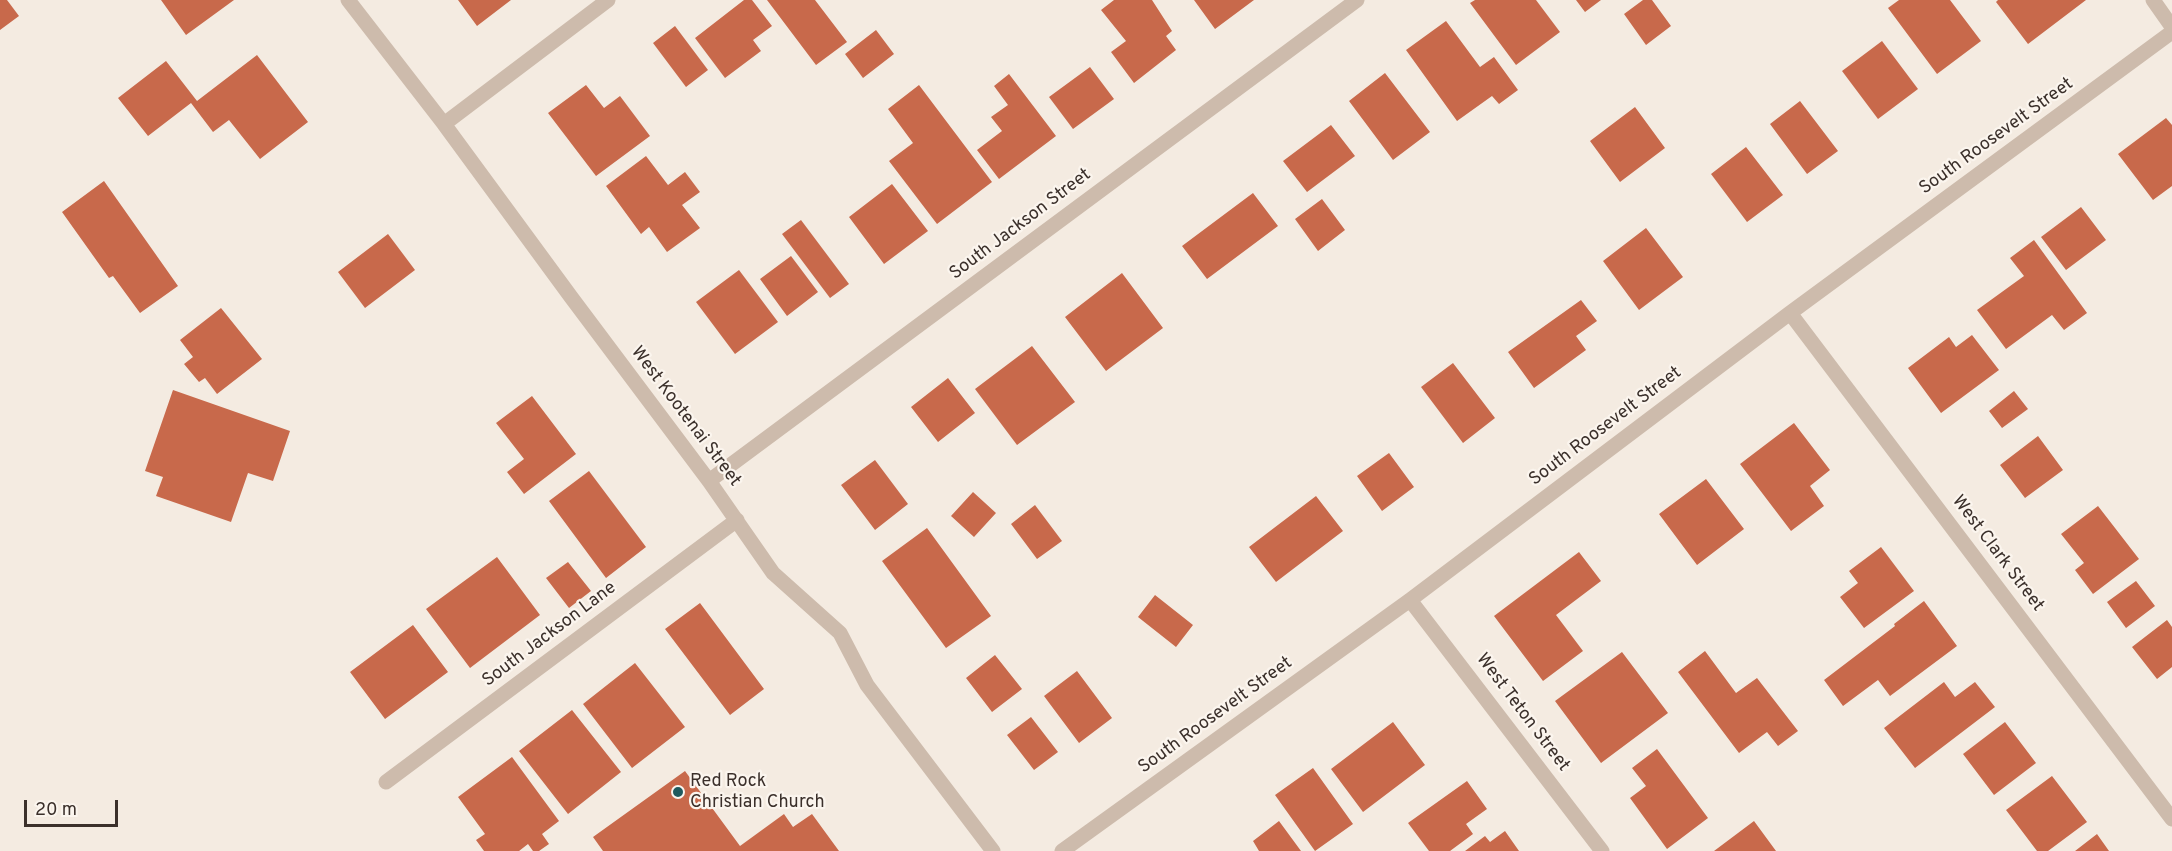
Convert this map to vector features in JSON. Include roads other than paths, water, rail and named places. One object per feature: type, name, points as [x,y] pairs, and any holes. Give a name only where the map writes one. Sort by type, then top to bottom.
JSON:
[{"type":"street","name":"West Kootenai Street","points":[[348,0],[444,124],[709,481],[772,573],[840,633],[867,685],[993,851]]},
{"type":"street","points":[[444,124],[608,0]]},
{"type":"street","name":"South Jackson Street","points":[[709,481],[1357,0]]},
{"type":"street","points":[[2152,0],[2172,27]]},
{"type":"street","name":"South Roosevelt Street","points":[[1062,851],[1410,600],[1791,313],[2172,32]]},
{"type":"street","name":"West Clark Street","points":[[1791,313],[2172,819]]},
{"type":"street","name":"South Jackson Lane","points":[[386,782],[737,520]]},
{"type":"street","name":"West Teton Street","points":[[1410,600],[1602,851]]},
{"type":"place","name":"Red Rock Christian Church","points":[[678,792]]}]
